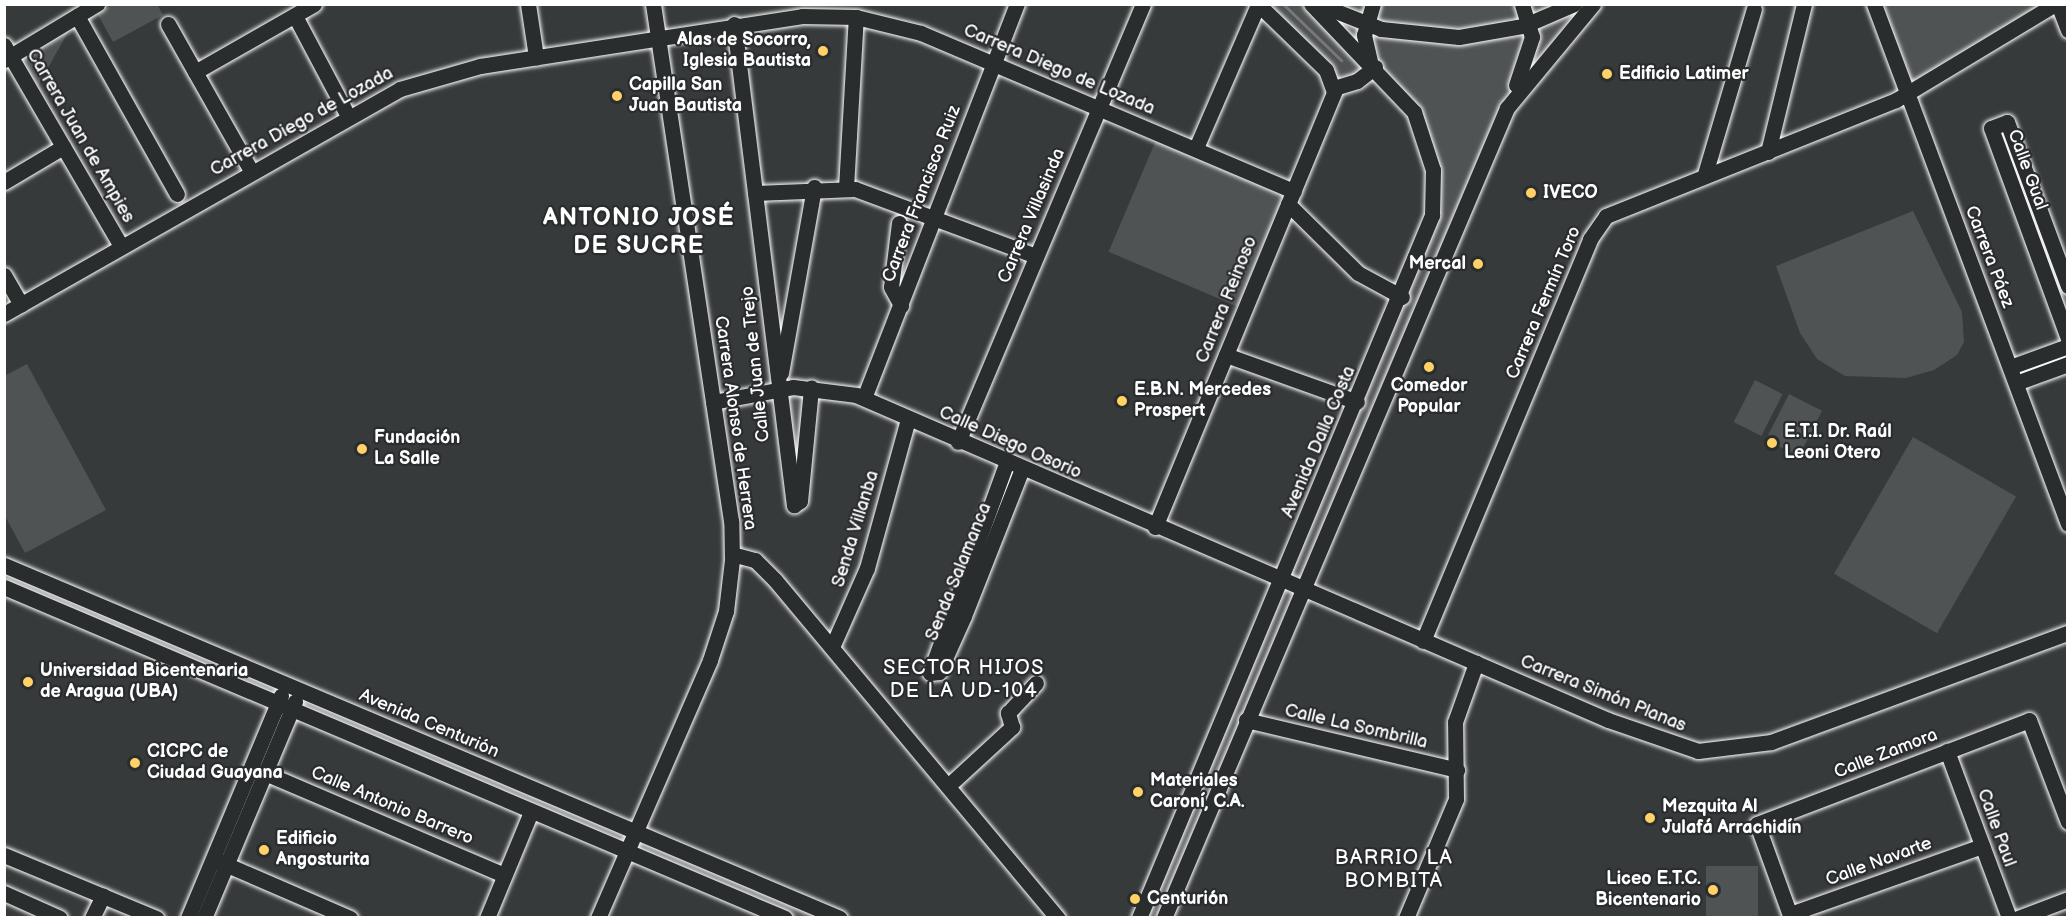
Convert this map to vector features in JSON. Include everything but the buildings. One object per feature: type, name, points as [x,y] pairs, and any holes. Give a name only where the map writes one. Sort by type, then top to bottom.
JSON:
[{"type":"street","points":[[7,54],[97,4]]},
{"type":"street","points":[[195,72],[314,4]]},
{"type":"street","points":[[528,4],[536,57]]},
{"type":"street","name":"Carrera Alonso de Herrera","points":[[598,918],[721,630],[732,554],[713,402],[653,4]]},
{"type":"street","name":"Carrera Francisco Ruiz","points":[[864,398],[1017,4]]},
{"type":"street","name":"Carrera Villasinda","points":[[958,442],[1143,4]]},
{"type":"street","points":[[1196,148],[1258,4],[1326,70],[1334,88],[1357,81],[1372,64],[1365,24],[1373,4]]},
{"type":"street","name":"Avenida Dalla Costa","points":[[1139,918],[1402,297],[1432,215],[1433,170],[1414,112],[1372,64],[1311,4]]},
{"type":"street","points":[[1318,4],[1365,24],[1459,37],[1530,23],[1574,4]]},
{"type":"street","points":[[1164,918],[1301,589],[1508,108],[1530,48],[1530,23],[1522,4]]},
{"type":"street","points":[[1508,108],[1593,4]]},
{"type":"street","points":[[1768,152],[1804,4]]},
{"type":"street","name":"Carrera Páez","points":[[1874,4],[2067,524]]},
{"type":"street","points":[[2056,4],[2067,30]]},
{"type":"street","name":"Carrera Fermín Toro","points":[[1423,641],[1598,225],[1626,205],[1768,152],[1907,94],[2056,4]]},
{"type":"street","points":[[1706,174],[1754,9]]},
{"type":"street","name":"Carrera Diego de Lozada","points":[[4,314],[348,116],[424,81],[536,57],[734,24],[777,11],[856,17],[921,33],[1196,148],[1291,197]]},
{"type":"street","points":[[77,16],[177,194]]},
{"type":"street","points":[[295,16],[348,116]]},
{"type":"street","points":[[846,188],[856,17]]},
{"type":"street","points":[[168,24],[251,171]]},
{"type":"street","name":"Calle Juan de Trejo","points":[[734,24],[794,505],[800,501],[811,388]]},
{"type":"street","name":"Carrera Juan de Ampies","points":[[7,54],[121,246]]},
{"type":"street","name":"Carrera Reinoso","points":[[1155,527],[1334,88]]},
{"type":"street","name":"Calle Gual","points":[[2067,286],[2007,122],[1991,128],[2067,338]]},
{"type":"street","points":[[4,182],[63,147]]},
{"type":"street","points":[[779,388],[814,187]]},
{"type":"street","points":[[755,192],[814,187],[846,188],[936,216],[1036,256]]},
{"type":"street","points":[[1291,197],[1358,273],[1402,297]]},
{"type":"street","points":[[898,223],[891,287],[901,305]]},
{"type":"street","points":[[4,275],[21,304]]},
{"type":"street","points":[[2010,367],[2067,346]]},
{"type":"street","points":[[1226,355],[1357,402]]},
{"type":"street","points":[[2016,383],[2067,364]]},
{"type":"street","name":"Calle Diego Osorio","points":[[713,402],[779,388],[811,388],[864,398],[1021,471],[1301,589]]},
{"type":"street","name":"Senda Villanba","points":[[832,647],[867,568],[908,418]]},
{"type":"street","name":"Senda Salamanca","points":[[1006,464],[929,668],[933,674],[964,616],[1021,471]]},
{"type":"street","points":[[732,554],[748,556],[764,567],[949,784],[1058,918]]},
{"type":"street","name":"Avenida Centurión","points":[[4,565],[840,918]]},
{"type":"street","points":[[4,587],[785,918]]},
{"type":"street","name":"Carrera Simón Planas","points":[[1301,589],[1657,739],[1698,751],[1726,751],[1796,734],[2067,633]]},
{"type":"street","points":[[1406,918],[1452,813],[1457,770],[1455,722],[1476,663]]},
{"type":"street","points":[[949,784],[1012,727],[1008,713],[1036,683]]},
{"type":"street","points":[[204,918],[219,861],[268,727],[285,707],[293,687]]},
{"type":"street","points":[[257,695],[266,708],[268,727]]},
{"type":"street","points":[[188,918],[264,773],[285,725],[285,707]]},
{"type":"street","points":[[285,725],[314,719]]},
{"type":"street","name":"Calle La Sombrilla","points":[[1246,720],[1457,770]]},
{"type":"street","name":"Calle Zamora","points":[[1790,916],[1757,824],[2029,720],[2067,822]]},
{"type":"street","name":"Calle Paul","points":[[1947,752],[2008,918]]},
{"type":"street","name":"Calle Antonio Barrero","points":[[264,773],[504,875]]},
{"type":"street","points":[[487,918],[531,812]]},
{"type":"street","name":"Calle Navarte","points":[[1790,916],[1982,846]]},
{"type":"street","points":[[4,855],[156,918]]},
{"type":"street","points":[[219,861],[350,918]]},
{"type":"street","points":[[4,893],[27,911],[60,918]]},
{"type":"street","points":[[92,918],[103,896]]},
{"type":"street","points":[[2018,918],[2067,899]]},
{"type":"shaded area","points":[[157,4],[163,15],[113,42],[97,13],[113,5]]},
{"type":"shaded area","points":[[1258,5],[1593,5],[1521,88],[1164,917],[1139,918],[1429,226],[1425,138],[1375,67],[1334,88]]},
{"type":"shaded area","points":[[1874,5],[2055,5],[1907,94]]},
{"type":"shaded area","points":[[77,16],[33,95],[11,56]]},
{"type":"shaded area","points":[[1159,133],[1294,190],[1244,309],[1109,252]]},
{"type":"shaded area","points":[[2020,157],[2067,286],[2067,316],[2003,162]]},
{"type":"shaded area","points":[[1913,211],[1962,312],[1964,342],[1957,355],[1934,370],[1906,378],[1845,376],[1817,359],[1800,333],[1776,266]]},
{"type":"shaded area","points":[[27,364],[106,510],[25,553],[5,516],[4,376]]},
{"type":"shaded area","points":[[1755,380],[1783,394],[1761,436],[1734,422]]},
{"type":"shaded area","points":[[807,387],[797,505],[779,388]]},
{"type":"shaded area","points":[[1789,394],[1822,411],[1799,456],[1766,439]]},
{"type":"shaded area","points":[[1913,437],[2016,497],[1937,633],[1834,574]]},
{"type":"shaded area","points":[[4,565],[286,685],[278,704],[5,587]]},
{"type":"shaded area","points":[[299,690],[840,917],[785,917],[291,710],[204,917],[188,917],[278,704],[291,709]]},
{"type":"shaded area","points":[[1706,866],[1758,866],[1758,917],[1706,917]]},
{"type":"waterway","points":[[1283,4],[1341,60]]},
{"type":"place","name":"Alas de Socorro, Iglesia Bautista","points":[[823,51]]},
{"type":"place","name":"Edificio Latimer","points":[[1607,74]]},
{"type":"place","name":"Capilla San Juan Bautista","points":[[617,96]]},
{"type":"place","name":"IVECO","points":[[1531,193]]},
{"type":"place","name":"Mercal","points":[[1478,264]]},
{"type":"place","name":"Comedor Popular","points":[[1429,367]]},
{"type":"place","name":"E.B.N. Mercedes Prospert","points":[[1122,401]]},
{"type":"place","name":"E.T.I. Dr. Raúl Leoni Otero","points":[[1772,443]]},
{"type":"place","name":"Fundación La Salle","points":[[362,449]]},
{"type":"place","name":"Universidad Bicentenaria de Aragua (UBA)","points":[[28,682]]},
{"type":"place","name":"CICPC de Ciudad Guayana","points":[[135,763]]},
{"type":"place","name":"Materiales Caroní, C.A.","points":[[1138,792]]},
{"type":"place","name":"Mezquita Al Julafá Arrachidín","points":[[1650,818]]},
{"type":"place","name":"Edificio Angosturita","points":[[264,850]]},
{"type":"place","name":"Liceo E.T.C. Bicentenario","points":[[1713,890]]},
{"type":"place","name":"Centurión","points":[[1135,899]]},
{"type":"district","name":"ANTONIO JOSÉ DE SUCRE","points":[[639,232]]},
{"type":"district","name":"SECTOR HIJOS DE LA UD-104","points":[[964,680]]},
{"type":"district","name":"BARRIO LA BOMBITA","points":[[1394,870]]}]
